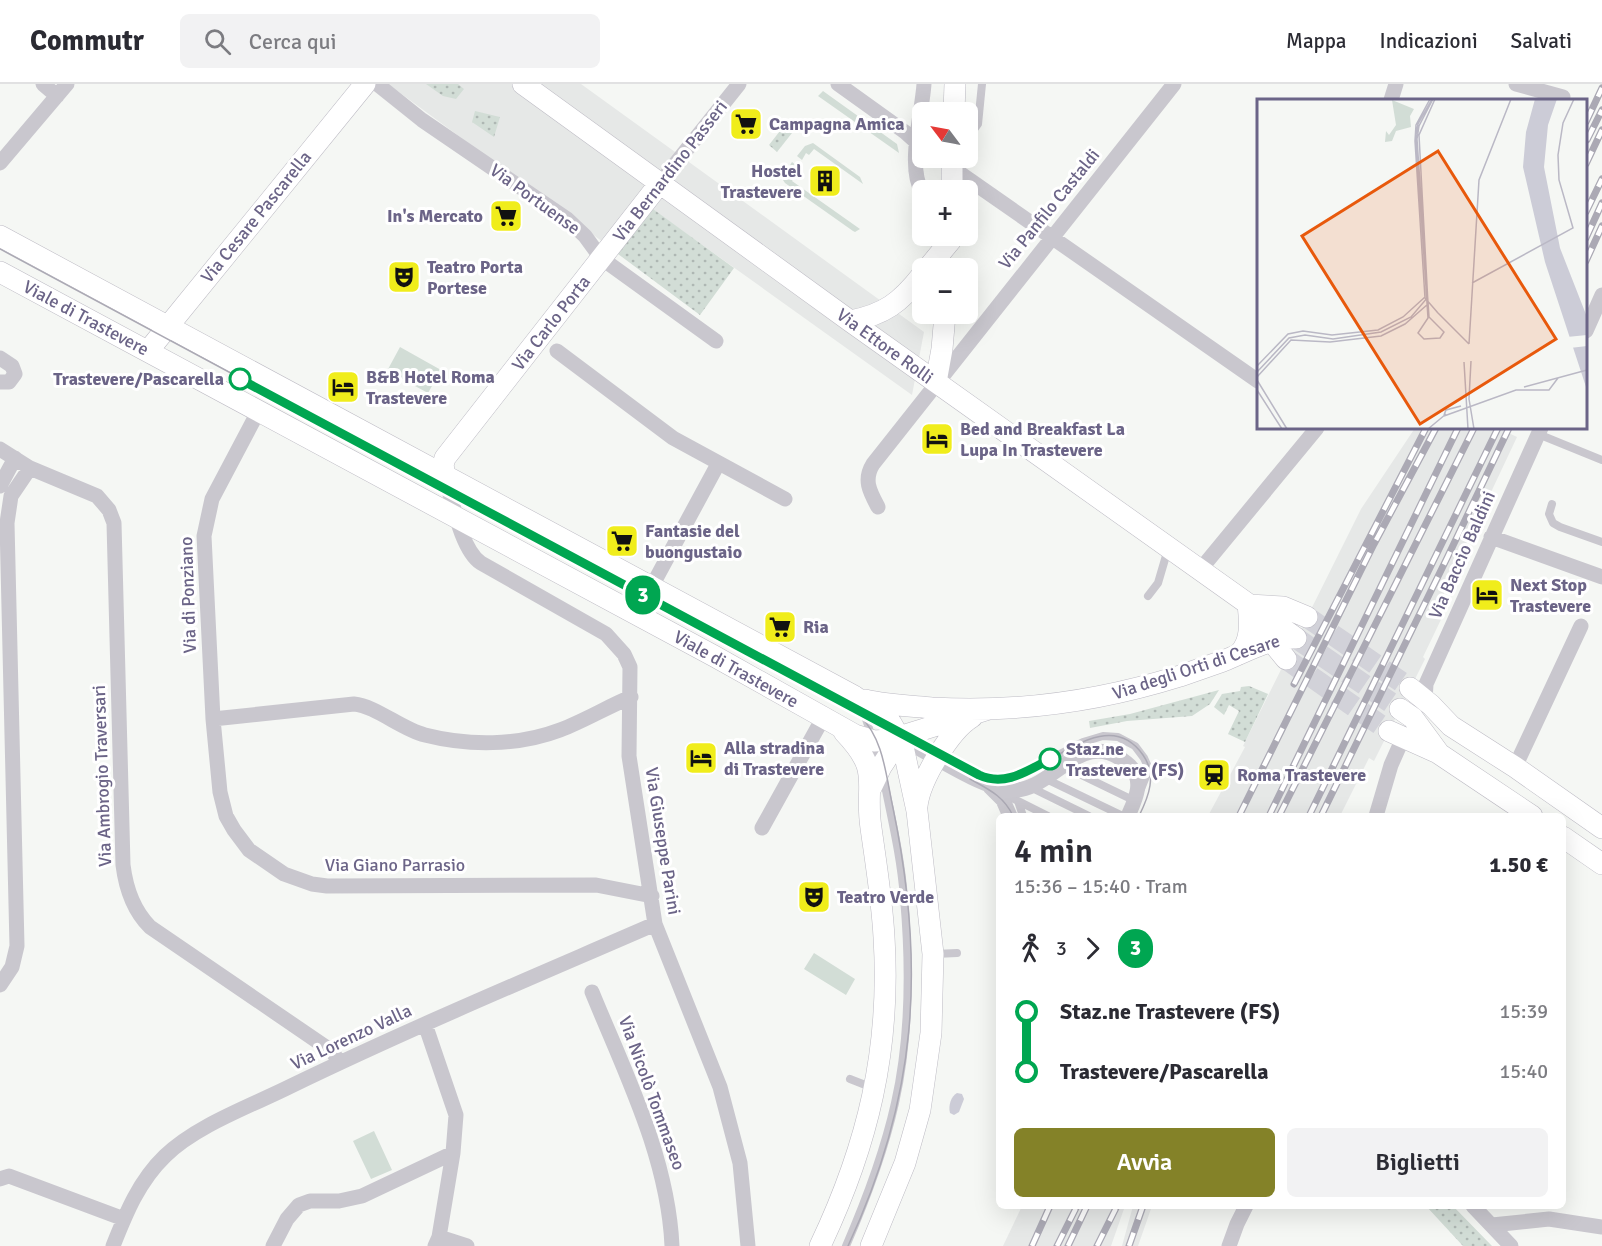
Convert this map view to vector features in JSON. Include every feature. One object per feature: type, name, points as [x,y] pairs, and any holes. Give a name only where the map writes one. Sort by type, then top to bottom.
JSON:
[{"type":"main road","name":"Via Cesare Pascarella","points":[[148,351],[365,84]]},
{"type":"main road","name":"Via Ettore Rolli","points":[[523,84],[850,321],[1296,638]]},
{"type":"main road","points":[[954,102],[955,84]]},
{"type":"main road","name":"Via Bernardino Passeri","points":[[602,258],[660,183]]},
{"type":"main road","name":"Viale di Trastevere","points":[[0,236],[858,698]]},
{"type":"main road","points":[[936,258],[946,246]]},
{"type":"main road","name":"Via Carlo Porta","points":[[445,476],[442,465],[446,458],[602,258]]},
{"type":"main road","name":"Viale di Trastevere","points":[[0,272],[714,656],[842,729],[900,738]]},
{"type":"main road","points":[[850,321],[875,315],[891,307],[912,285]]},
{"type":"main road","points":[[936,382],[944,324]]},
{"type":"main road","name":"Via Ettore Rolli","points":[[1239,654],[1286,659],[1271,642],[1248,604]]},
{"type":"main road","points":[[1239,654],[1249,633],[1248,604],[1283,607],[1307,617]]},
{"type":"main road","name":"Via degli Orti di Cesare","points":[[858,698],[921,707],[989,709],[1055,704],[1105,696],[1169,679],[1271,642],[1296,638]]},
{"type":"main road","points":[[1418,694],[1451,726],[1515,767],[1602,828]]},
{"type":"main road","points":[[858,698],[891,723],[900,738],[917,810],[933,954],[933,1004],[922,1099],[905,1163],[871,1246]]},
{"type":"main road","name":"Via degli Orti di Cesare","points":[[900,738],[989,709]]},
{"type":"main road","name":"Via degli Orti di Cesare","points":[[917,810],[922,786],[960,727],[970,718],[989,709]]},
{"type":"main road","points":[[1438,753],[1406,714],[1451,726]]},
{"type":"main road","points":[[820,1246],[854,1164],[875,1089],[882,1041],[886,963],[879,884],[869,816],[871,778],[860,750],[842,729]]},
{"type":"main road","points":[[1396,735],[1438,753],[1528,813]]},
{"type":"main road","points":[[871,788],[881,767],[900,738]]},
{"type":"main road","points":[[1566,839],[1602,864]]},
{"type":"street","points":[[43,84],[57,96]]},
{"type":"street","points":[[0,163],[67,84]]},
{"type":"street","name":"Via Portuense","points":[[378,84],[440,132],[567,219],[585,236],[602,258],[716,341]]},
{"type":"street","name":"Via Bernardino Passeri","points":[[660,183],[739,84]]},
{"type":"street","points":[[838,84],[912,138]]},
{"type":"street","points":[[922,102],[924,84]]},
{"type":"street","name":"Via Panfilo Castaldi","points":[[878,507],[868,486],[868,472],[936,382],[1174,84]]},
{"type":"street","points":[[1391,99],[1396,84]]},
{"type":"street","points":[[1516,84],[1563,94]]},
{"type":"street","points":[[960,168],[1052,237],[1257,380]]},
{"type":"street","points":[[1587,329],[1602,295]]},
{"type":"street","points":[[557,351],[658,429],[785,499]]},
{"type":"street","points":[[0,358],[12,366],[15,374],[11,381],[0,382]]},
{"type":"street","name":"Via di Ponziano","points":[[213,719],[205,587],[206,522],[212,499],[259,410]]},
{"type":"street","points":[[1200,570],[1316,429]]},
{"type":"street","name":"Via Baccio Baldini","points":[[1418,694],[1426,684],[1539,431]]},
{"type":"street","name":"Via Ambrogio Traversari","points":[[0,449],[30,468],[97,496],[109,510],[114,524],[123,865],[126,885],[136,909],[150,927],[333,1052],[339,1063]]},
{"type":"street","points":[[0,486],[15,458]]},
{"type":"street","points":[[652,586],[718,464]]},
{"type":"street","points":[[0,985],[12,967],[17,946],[7,523],[10,496],[30,468]]},
{"type":"street","points":[[445,476],[457,517]]},
{"type":"street","name":"Via Giuseppe Parini","points":[[457,517],[465,543],[474,559],[606,634],[628,661],[632,676],[629,756],[655,924],[726,1107],[740,1163],[748,1246]]},
{"type":"street","points":[[1491,537],[1602,577]]},
{"type":"street","points":[[1515,767],[1581,626]]},
{"type":"street","points":[[213,719],[354,704],[367,707],[402,727],[424,735],[458,741],[505,741],[560,730],[631,697]]},
{"type":"street","points":[[762,828],[823,718]]},
{"type":"street","name":"Via Giano Parrasio","points":[[213,719],[220,792],[226,816],[249,850],[284,874],[312,884],[327,886],[596,885],[652,896]]},
{"type":"street","points":[[1377,813],[1391,765],[1396,735]]},
{"type":"street","points":[[900,738],[988,785],[1022,794]]},
{"type":"street","points":[[1012,813],[1022,794],[1058,768],[1075,757],[1100,752],[1123,760],[1136,773],[1138,789],[1129,813]]},
{"type":"street","points":[[988,785],[1003,800],[1009,813]]},
{"type":"street","name":"Via Lorenzo Valla","points":[[113,1246],[145,1179],[175,1148],[213,1125],[339,1063],[655,924]]},
{"type":"street","name":"Via Nicolò Tommaseo","points":[[592,992],[658,1160],[667,1199],[672,1246]]},
{"type":"street","points":[[425,1024],[456,1115],[453,1153],[437,1242],[467,1246]]},
{"type":"street","points":[[273,1246],[287,1219],[299,1204],[362,1197],[453,1153]]},
{"type":"street","points":[[0,1179],[9,1176],[124,1219]]},
{"type":"street","points":[[1229,1246],[1244,1209]]},
{"type":"street","points":[[1476,1209],[1512,1246]]},
{"type":"street","points":[[1492,1225],[1549,1219],[1602,1227]]},
{"type":"lane","points":[[978,124],[982,84]]},
{"type":"lane","points":[[1539,431],[1602,460]]},
{"type":"lane","points":[[1552,504],[1549,514],[1557,526],[1602,542]]},
{"type":"lane","points":[[1148,597],[1158,583],[1168,548]]},
{"type":"lane","points":[[846,1246],[866,1199],[896,1099],[904,1048],[907,957],[904,896],[881,767],[872,733],[858,698]]},
{"type":"lane","points":[[988,785],[1005,782],[1087,740],[1108,736],[1128,742],[1139,750],[1147,762],[1149,771],[1135,801],[1075,772],[1058,768]]},
{"type":"lane","points":[[1045,778],[1117,813]]},
{"type":"lane","points":[[1022,794],[1023,813]]},
{"type":"lane","points":[[1022,794],[1044,813]]},
{"type":"lane","points":[[1022,794],[1080,813]]},
{"type":"lane","points":[[933,954],[957,953]]},
{"type":"lane","points":[[850,1079],[875,1089]]},
{"type":"shaded area","points":[[388,84],[581,84],[924,332],[912,395],[652,209],[618,253]]},
{"type":"shaded area","points":[[426,84],[458,84],[464,89],[456,99],[443,96]]},
{"type":"shaded area","points":[[823,91],[897,144],[899,153],[818,96]]},
{"type":"shaded area","points":[[475,111],[500,117],[494,137],[472,122]]},
{"type":"shaded area","points":[[783,127],[792,133],[777,152],[769,145]]},
{"type":"shaded area","points":[[813,143],[860,177],[863,184],[814,149],[809,155],[806,153],[802,160],[797,156],[805,146]]},
{"type":"shaded area","points":[[792,162],[797,166],[793,171],[796,174],[792,181],[860,229],[853,231],[785,183],[784,175]]},
{"type":"shaded area","points":[[653,209],[734,268],[700,315],[618,254]]},
{"type":"shaded area","points":[[400,347],[441,370],[428,393],[387,371]]},
{"type":"shaded area","name":"Roma Trastevere","points":[[1414,429],[1500,429],[1517,437],[1444,592],[1444,605],[1447,607],[1423,657],[1425,659],[1374,761],[1369,758],[1342,813],[1210,813],[1245,747],[1243,746],[1361,509]]},
{"type":"shaded area","points":[[1249,686],[1268,694],[1245,742],[1228,734],[1239,711],[1229,705],[1224,715],[1214,707],[1222,694],[1240,691],[1241,687]]},
{"type":"shaded area","points":[[1219,690],[1210,704],[1192,716],[1127,721],[1090,728],[1089,721],[1130,714]]},
{"type":"shaded area","points":[[814,953],[855,979],[846,995],[804,969]]},
{"type":"shaded area","points":[[957,1093],[962,1094],[964,1099],[959,1112],[954,1115],[950,1113],[950,1104]]},
{"type":"shaded area","points":[[374,1131],[392,1170],[371,1179],[353,1141]]},
{"type":"shaded area","points":[[1021,1209],[1124,1209],[1111,1246],[1003,1246]]},
{"type":"shaded area","points":[[1132,1209],[1151,1209],[1138,1246],[1122,1246]]},
{"type":"shaded area","points":[[1429,1209],[1456,1209],[1492,1246],[1463,1246]]},
{"type":"tunnel","points":[[1307,617],[1410,688]]},
{"type":"tunnel","points":[[1296,638],[1400,709]]},
{"type":"tunnel","points":[[1286,659],[1389,731]]},
{"type":"tram line","points":[[0,249],[982,776],[1006,780],[1022,775],[1076,745],[1094,738],[1112,736],[1128,741],[1143,755],[1150,770],[1150,786],[1140,813]]},
{"type":"tram line","name":"3","points":[[240,379],[984,778],[1006,780],[1050,759]]},
{"type":"tram line","points":[[848,1246],[871,1191],[889,1137],[901,1084],[909,1031],[911,977],[910,923],[903,866],[888,784],[879,747],[868,725],[860,716]]},
{"type":"tram line","points":[[970,779],[1000,798],[1011,813]]},
{"type":"railway","points":[[1587,120],[1602,88]]},
{"type":"railway","points":[[1587,140],[1602,110]]},
{"type":"railway","points":[[1587,162],[1602,130]]},
{"type":"railway","points":[[1587,210],[1602,179]]},
{"type":"railway","points":[[1587,236],[1602,203]]},
{"type":"railway","points":[[1587,259],[1602,226]]},
{"type":"railway","points":[[1294,684],[1425,429]]},
{"type":"railway","points":[[1240,813],[1374,544],[1435,429]]},
{"type":"railway","points":[[1270,813],[1458,429]]},
{"type":"railway","points":[[1281,813],[1473,429]]},
{"type":"railway","points":[[1310,813],[1498,429]]},
{"type":"railway","points":[[1322,813],[1509,429]]},
{"type":"railway","points":[[1032,1246],[1049,1209]]},
{"type":"railway","points":[[1057,1246],[1076,1209]]},
{"type":"railway","points":[[1068,1246],[1086,1209]]},
{"type":"railway","points":[[1097,1246],[1116,1209]]},
{"type":"railway","points":[[1129,1246],[1142,1209]]},
{"type":"place","name":"Campagna Amica","points":[[746,124]]},
{"type":"place","name":"Hostel Trastevere","points":[[825,181]]},
{"type":"place","name":"In's Mercato","points":[[506,216]]},
{"type":"place","name":"Teatro Porta Portese","points":[[404,277]]},
{"type":"place","name":"Trastevere/Pascarella","points":[[240,379]]},
{"type":"place","name":"B&B Hotel Roma Trastevere","points":[[343,387]]},
{"type":"place","name":"Bed and Breakfast La Lupa In Trastevere","points":[[937,439]]},
{"type":"place","name":"Fantasie del buongustaio","points":[[622,541]]},
{"type":"place","name":"Next Stop Trastevere","points":[[1487,595]]},
{"type":"place","name":"Ria","points":[[780,627]]},
{"type":"place","name":"Alla stradina di Trastevere","points":[[701,758]]},
{"type":"place","name":"Staz.ne Trastevere (FS)","points":[[1050,759]]},
{"type":"place","name":"Roma Trastevere","points":[[1214,775]]},
{"type":"place","name":"Teatro Verde","points":[[814,897]]}]
